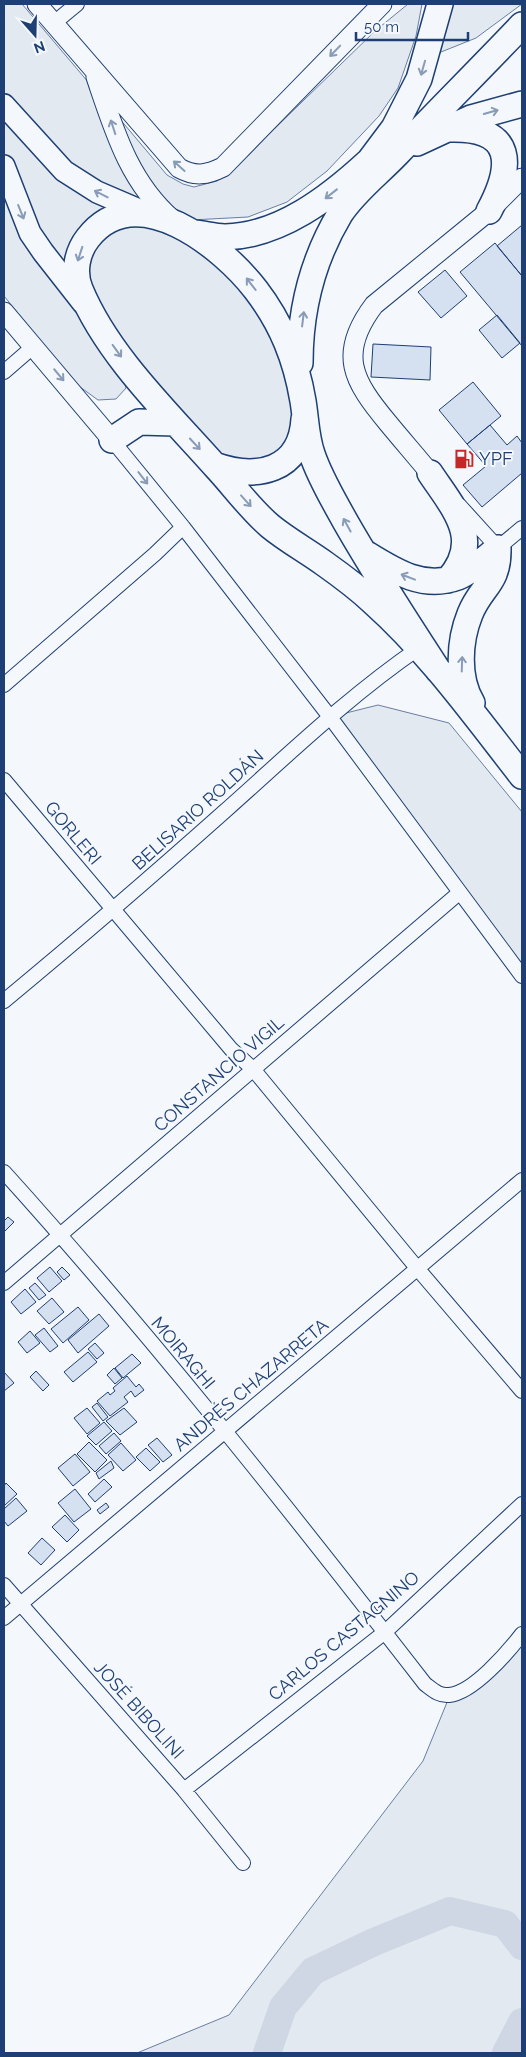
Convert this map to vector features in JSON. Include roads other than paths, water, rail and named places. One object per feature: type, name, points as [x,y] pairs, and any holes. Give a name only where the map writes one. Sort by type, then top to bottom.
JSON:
[{"type":"highway","points":[[214,465],[234,472],[250,473],[270,470],[283,463],[292,453],[300,437],[303,316],[315,267],[341,213],[366,184],[420,79],[440,4]]},
{"type":"highway","points":[[378,162],[522,20]]},
{"type":"highway","points":[[378,162],[522,25]]},
{"type":"highway","points":[[522,104],[493,111],[423,139],[378,162],[321,201],[293,217],[270,226],[230,236],[184,228],[146,213],[131,213],[106,222],[92,232],[84,244],[76,268],[78,284],[90,312],[146,388],[175,423],[272,528],[349,582],[419,648],[522,776]]},
{"type":"highway","points":[[445,129],[483,131],[492,137],[502,148],[505,163],[504,176],[500,191],[489,211]]},
{"type":"highway","points":[[184,228],[228,260],[259,294],[287,340],[302,397],[312,454],[324,484],[362,550],[438,670]]},
{"type":"highway","points":[[139,422],[146,388]]},
{"type":"highway","points":[[112,440],[139,422],[175,423]]},
{"type":"highway","points":[[430,473],[461,520],[464,532],[464,557],[459,567],[448,580]]},
{"type":"highway","points":[[362,550],[396,572],[416,580],[434,582],[448,580],[468,571],[498,548]]},
{"type":"highway","points":[[494,740],[465,692],[461,669],[470,613],[496,573],[498,548]]},
{"type":"main road","points":[[38,4],[179,168],[189,174],[198,175],[211,173],[223,167],[379,5]]},
{"type":"main road","points":[[93,69],[122,152],[146,192],[160,209],[184,228]]},
{"type":"main road","points":[[4,105],[64,171],[97,192],[146,213]]},
{"type":"main road","points":[[4,166],[30,233],[90,312]]},
{"type":"main road","points":[[430,473],[364,395],[355,372],[353,357],[354,340],[361,322],[374,305],[489,211],[522,178]]},
{"type":"main road","points":[[4,312],[112,440]]},
{"type":"street","points":[[54,23],[77,4]]},
{"type":"street","points":[[4,372],[34,346]]},
{"type":"street","points":[[112,440],[183,527],[330,717],[522,976]]},
{"type":"street","points":[[430,473],[498,548],[522,528]]},
{"type":"street","points":[[4,685],[155,554],[183,527]]},
{"type":"street","name":"BELISARIO ROLDÁN","points":[[4,1001],[114,910],[330,717],[382,674],[419,648]]},
{"type":"street","name":"GORLERI","points":[[4,780],[231,1049],[253,1069],[417,1268],[522,1391]]},
{"type":"street","name":"CONSTANCIO VIGIL","points":[[4,1284],[459,893]]},
{"type":"street","name":"MOIRAGHI","points":[[4,1172],[60,1234],[225,1433],[425,1684],[438,1694],[450,1695],[497,1666],[522,1634]]},
{"type":"street","name":"ANDRÉS CHAZARRETA","points":[[4,1618],[522,1180]]},
{"type":"street","name":"CARLOS CASTAGNINO","points":[[184,1790],[384,1632],[522,1504]]},
{"type":"street","name":"JOSÉ BIBOLINI","points":[[4,1585],[184,1790],[243,1863]]},
{"type":"waterway","points":[[267,2053],[283,2007],[313,1971],[374,1942],[450,1911],[505,1924],[522,1946]]},
{"type":"waterway","points":[[506,2053],[522,2022]]},
{"type":"place","name":"YPF","points":[[464,459]]}]
